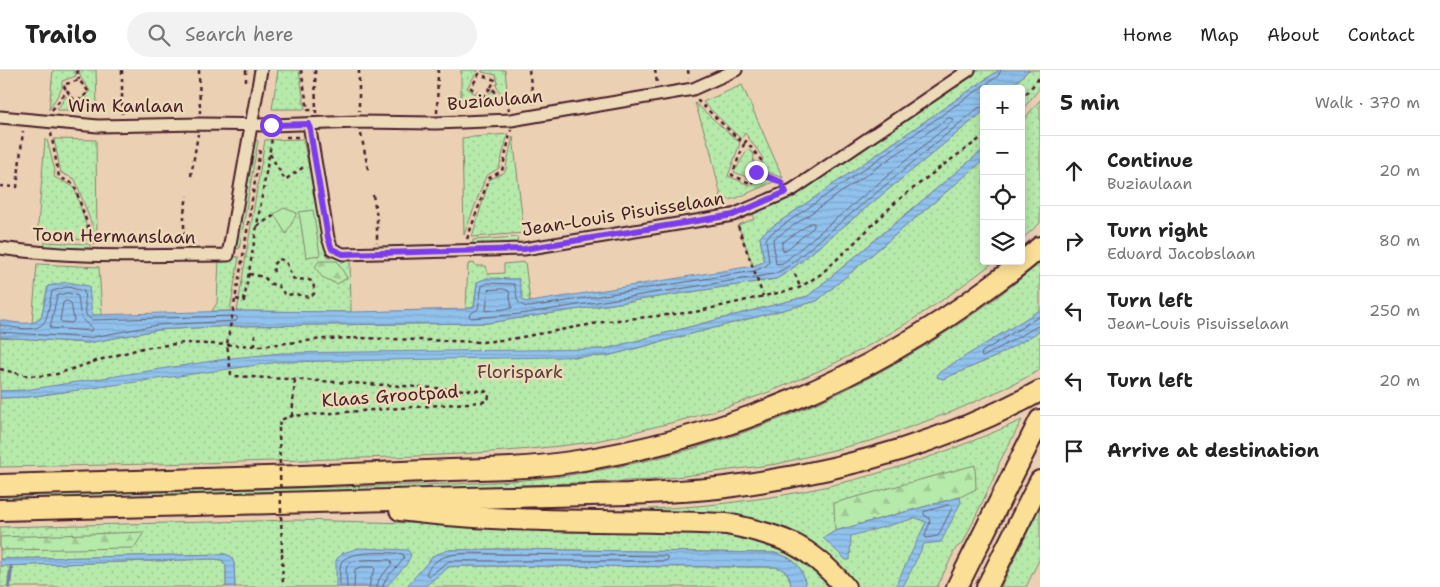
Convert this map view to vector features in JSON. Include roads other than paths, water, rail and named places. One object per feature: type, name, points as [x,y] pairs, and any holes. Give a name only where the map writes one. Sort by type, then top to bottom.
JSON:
[{"type":"highway","points":[[0,484],[513,468],[570,462],[623,453],[680,439],[740,420],[798,398],[867,365],[937,324],[992,285],[1040,247]]},
{"type":"highway","points":[[0,510],[628,494],[724,487],[804,474],[866,459],[951,431],[1040,391]]},
{"type":"highway","points":[[957,587],[1040,420]]},
{"type":"highway","points":[[987,587],[1040,481]]},
{"type":"highway","points":[[333,501],[447,516],[727,524],[760,530],[783,538],[804,549],[830,570],[845,587]]},
{"type":"street","points":[[252,124],[261,70]]},
{"type":"street","name":"Buziaulaan","points":[[252,124],[359,122],[436,124],[511,120],[693,89],[736,70]]},
{"type":"street","name":"Jean-Louis Pisuisselaan","points":[[312,123],[328,238],[332,249],[343,254],[524,249],[733,215],[786,192],[969,70]]},
{"type":"street","name":"Wim Kanlaan","points":[[0,117],[98,126],[252,124]]},
{"type":"street","name":"Toon Hermanslaan","points":[[0,248],[39,254],[94,256],[228,255],[252,124]]},
{"type":"water","points":[[999,70],[1029,70],[1013,85],[980,85],[980,114],[788,272],[776,279],[488,323],[231,326],[157,330],[88,343],[0,337],[0,320],[22,323],[37,321],[41,318],[48,286],[67,282],[89,286],[92,315],[236,311],[355,312],[466,309],[474,307],[477,282],[487,278],[519,279],[523,301],[530,302],[753,266],[764,262],[760,237]]},
{"type":"water","points":[[980,152],[980,163],[817,301],[607,356],[279,362],[28,397],[0,398],[0,391],[25,390],[232,358],[282,353],[605,349],[808,296]]},
{"type":"water","points":[[1040,310],[1040,330],[1035,334],[995,357],[943,379],[937,377],[938,373]]},
{"type":"water","points":[[960,497],[961,502],[941,542],[924,544],[903,587],[895,587],[926,522],[916,518],[851,536],[850,560],[846,560],[823,538],[835,531]]},
{"type":"water","points":[[359,548],[408,550],[411,555],[406,565],[386,587],[336,587],[336,560],[343,553]]},
{"type":"water","points":[[449,550],[775,553],[797,564],[806,587],[791,587],[787,574],[775,567],[463,566],[449,567],[424,587],[406,587],[434,555]]},
{"type":"water","points":[[225,554],[231,556],[234,563],[235,587],[226,587],[226,566],[222,560],[213,559],[0,566],[0,559]]},
{"type":"waterway","points":[[9,587],[11,568]]},
{"type":"park label","name":"Florispark","points":[[520,372]]}]
